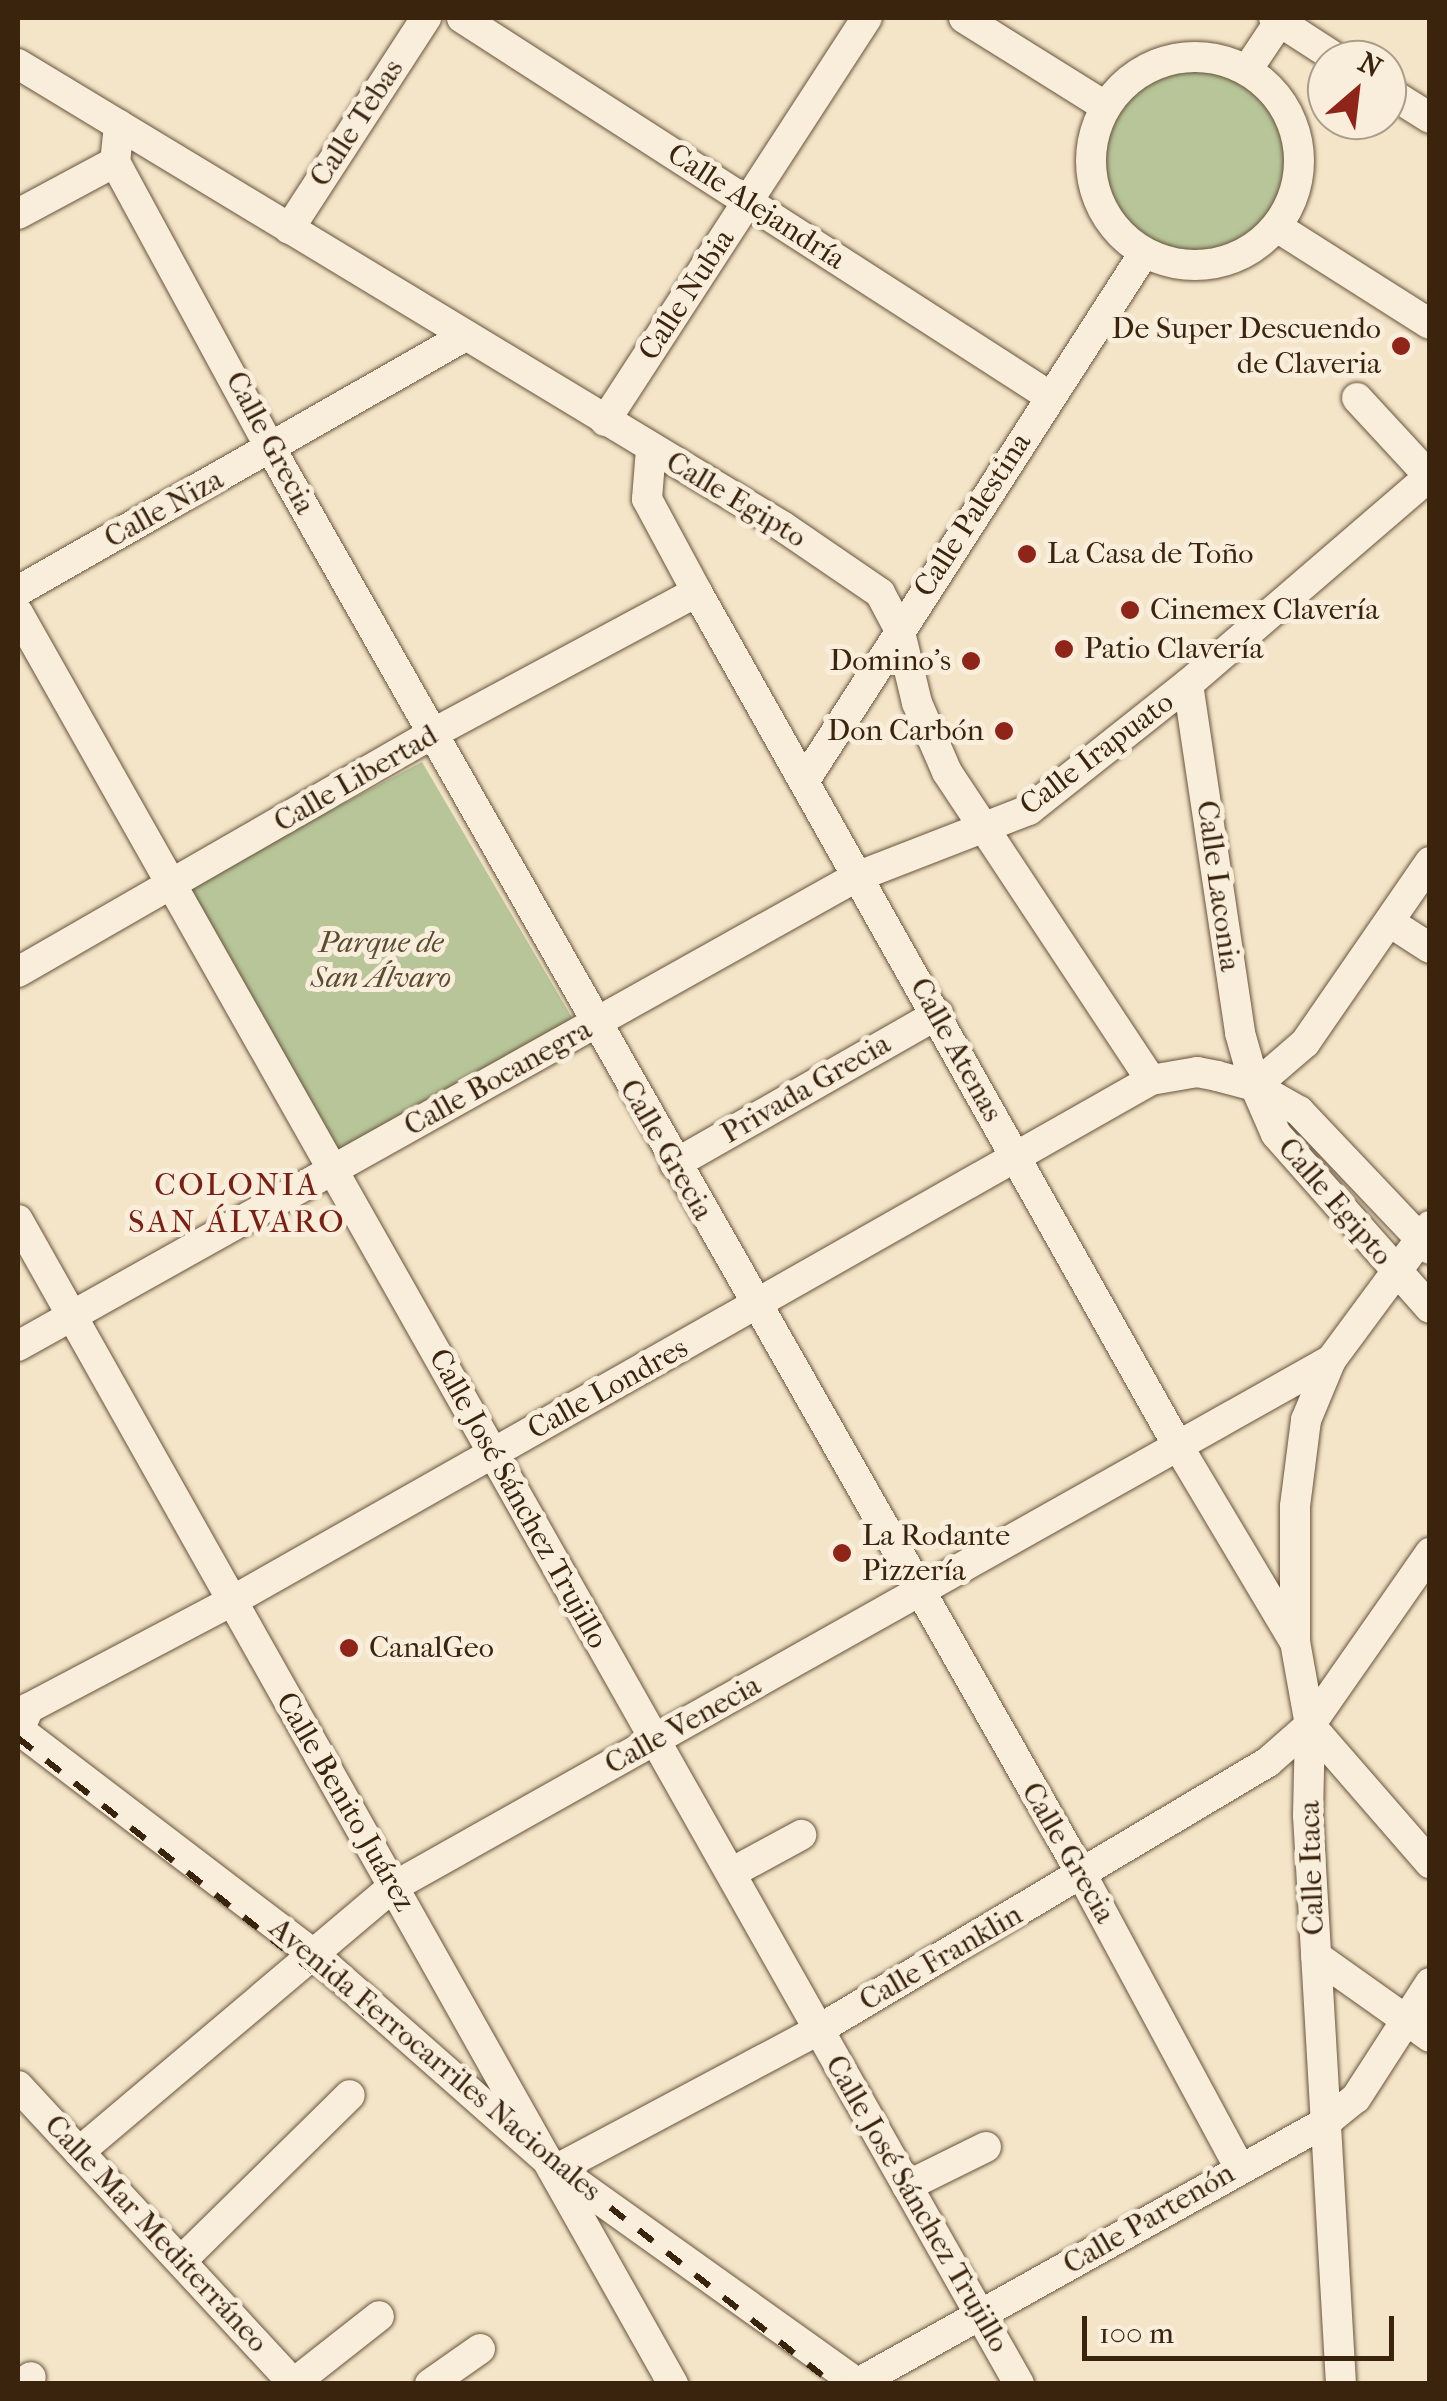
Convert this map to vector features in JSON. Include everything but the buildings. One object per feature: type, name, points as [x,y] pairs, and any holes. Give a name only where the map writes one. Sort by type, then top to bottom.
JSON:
[{"type":"street","name":"Calle Tebas","points":[[289,229],[426,18]]},
{"type":"street","name":"Calle Alejandría","points":[[462,18],[1050,396]]},
{"type":"street","name":"Calle Nubia","points":[[605,421],[867,18]]},
{"type":"street","points":[[964,18],[1105,106]]},
{"type":"street","points":[[1247,70],[1278,19],[1310,40]]},
{"type":"street","points":[[1210,57],[1247,70],[1280,101],[1298,142],[1297,187],[1276,227],[1249,251],[1215,264],[1179,264],[1144,252],[1111,224],[1092,185],[1091,142],[1105,106],[1135,74],[1171,58],[1210,57]]},
{"type":"street","name":"Calle Egipto","points":[[18,64],[848,568],[880,593],[899,628],[917,703],[946,772],[1151,1080],[1197,1072],[1254,1086],[1300,1112],[1426,1238]]},
{"type":"street","points":[[1407,104],[1430,118]]},
{"type":"street","points":[[18,214],[114,162],[119,126]]},
{"type":"street","name":"Calle Grecia","points":[[114,162],[430,735],[1082,1876],[1239,2168]]},
{"type":"street","points":[[1276,227],[1430,324]]},
{"type":"street","name":"Calle Palestina","points":[[805,780],[899,628],[1144,252]]},
{"type":"street","name":"Calle Niza","points":[[18,591],[465,336]]},
{"type":"street","points":[[1357,398],[1429,476]]},
{"type":"street","name":"Calle Atenas","points":[[651,449],[648,499],[698,592],[1178,1446],[1294,1642]]},
{"type":"street","name":"Calle Irapuato","points":[[988,830],[1028,810],[1188,684],[1429,476]]},
{"type":"street","name":"Calle Libertad","points":[[18,972],[430,735],[698,592]]},
{"type":"street","name":"Calle José Sánchez Trujillo","points":[[18,614],[1019,2384]]},
{"type":"street","name":"Calle Laconia","points":[[1188,684],[1240,1033],[1254,1086]]},
{"type":"street","name":"Calle Bocanegra","points":[[18,1346],[856,877],[988,830]]},
{"type":"street","points":[[1254,1086],[1304,1043],[1430,862]]},
{"type":"street","points":[[1391,923],[1430,948]]},
{"type":"street","name":"Privada Grecia","points":[[674,1164],[938,1014]]},
{"type":"street","name":"Calle Londres","points":[[21,1714],[232,1602],[1151,1080]]},
{"type":"street","name":"Calle Egipto","points":[[1254,1086],[1276,1134],[1430,1308]]},
{"type":"street","name":"Calle Benito Juárez","points":[[18,1220],[393,1887],[556,2168],[673,2384]]},
{"type":"street","points":[[1331,1360],[1426,1238]]},
{"type":"street","name":"Calle Venecia","points":[[79,2152],[311,1952],[393,1887],[1331,1360]]},
{"type":"street","name":"Calle Itaca","points":[[1331,1360],[1304,1438],[1292,1545],[1294,1642],[1310,1725],[1316,1956],[1341,2384]]},
{"type":"street","name":"Calle Franklin","points":[[556,2168],[818,2030],[1268,1762],[1310,1725],[1430,1553]]},
{"type":"street","name":"Avenida Ferrocarriles Nacionales","points":[[21,1714],[311,1952],[556,2168],[858,2383]]},
{"type":"street","points":[[1310,1725],[1430,1863]]},
{"type":"street","points":[[731,1873],[801,1834]]},
{"type":"street","points":[[1316,1956],[1418,2028]]},
{"type":"street","name":"Calle Partenón","points":[[858,2383],[1326,2122],[1356,2098],[1418,2028],[1430,1983]]},
{"type":"street","name":"Calle Mar Mediterráneo","points":[[18,2086],[294,2383]]},
{"type":"street","points":[[182,2260],[350,2095]]},
{"type":"street","points":[[907,2186],[986,2147]]},
{"type":"street","points":[[294,2383],[378,2316]]},
{"type":"street","points":[[430,2384],[480,2350]]},
{"type":"green space","points":[[1195,69],[1230,77],[1260,97],[1280,127],[1288,162],[1280,197],[1260,227],[1230,247],[1195,255],[1160,247],[1130,227],[1110,197],[1102,162],[1110,127],[1130,97],[1160,77]]},
{"type":"green space","name":"Parque de San Álvaro","points":[[422,762],[574,1021],[335,1153],[182,889]]},
{"type":"railway","points":[[18,1738],[833,2384]]},
{"type":"place","name":"De Super Descuendo de Claveria","points":[[1401,346]]},
{"type":"place","name":"La Casa de Toño","points":[[1027,554]]},
{"type":"place","name":"Cinemex Clavería","points":[[1130,610]]},
{"type":"place","name":"Patio Clavería","points":[[1064,649]]},
{"type":"place","name":"Domino's","points":[[971,661]]},
{"type":"place","name":"Don Carbón","points":[[1004,731]]},
{"type":"place","name":"La Rodante Pizzería","points":[[842,1553]]},
{"type":"place","name":"CanalGeo","points":[[349,1648]]},
{"type":"district","name":"COLONIA SAN ÁLVARO","points":[[237,1204]]}]
